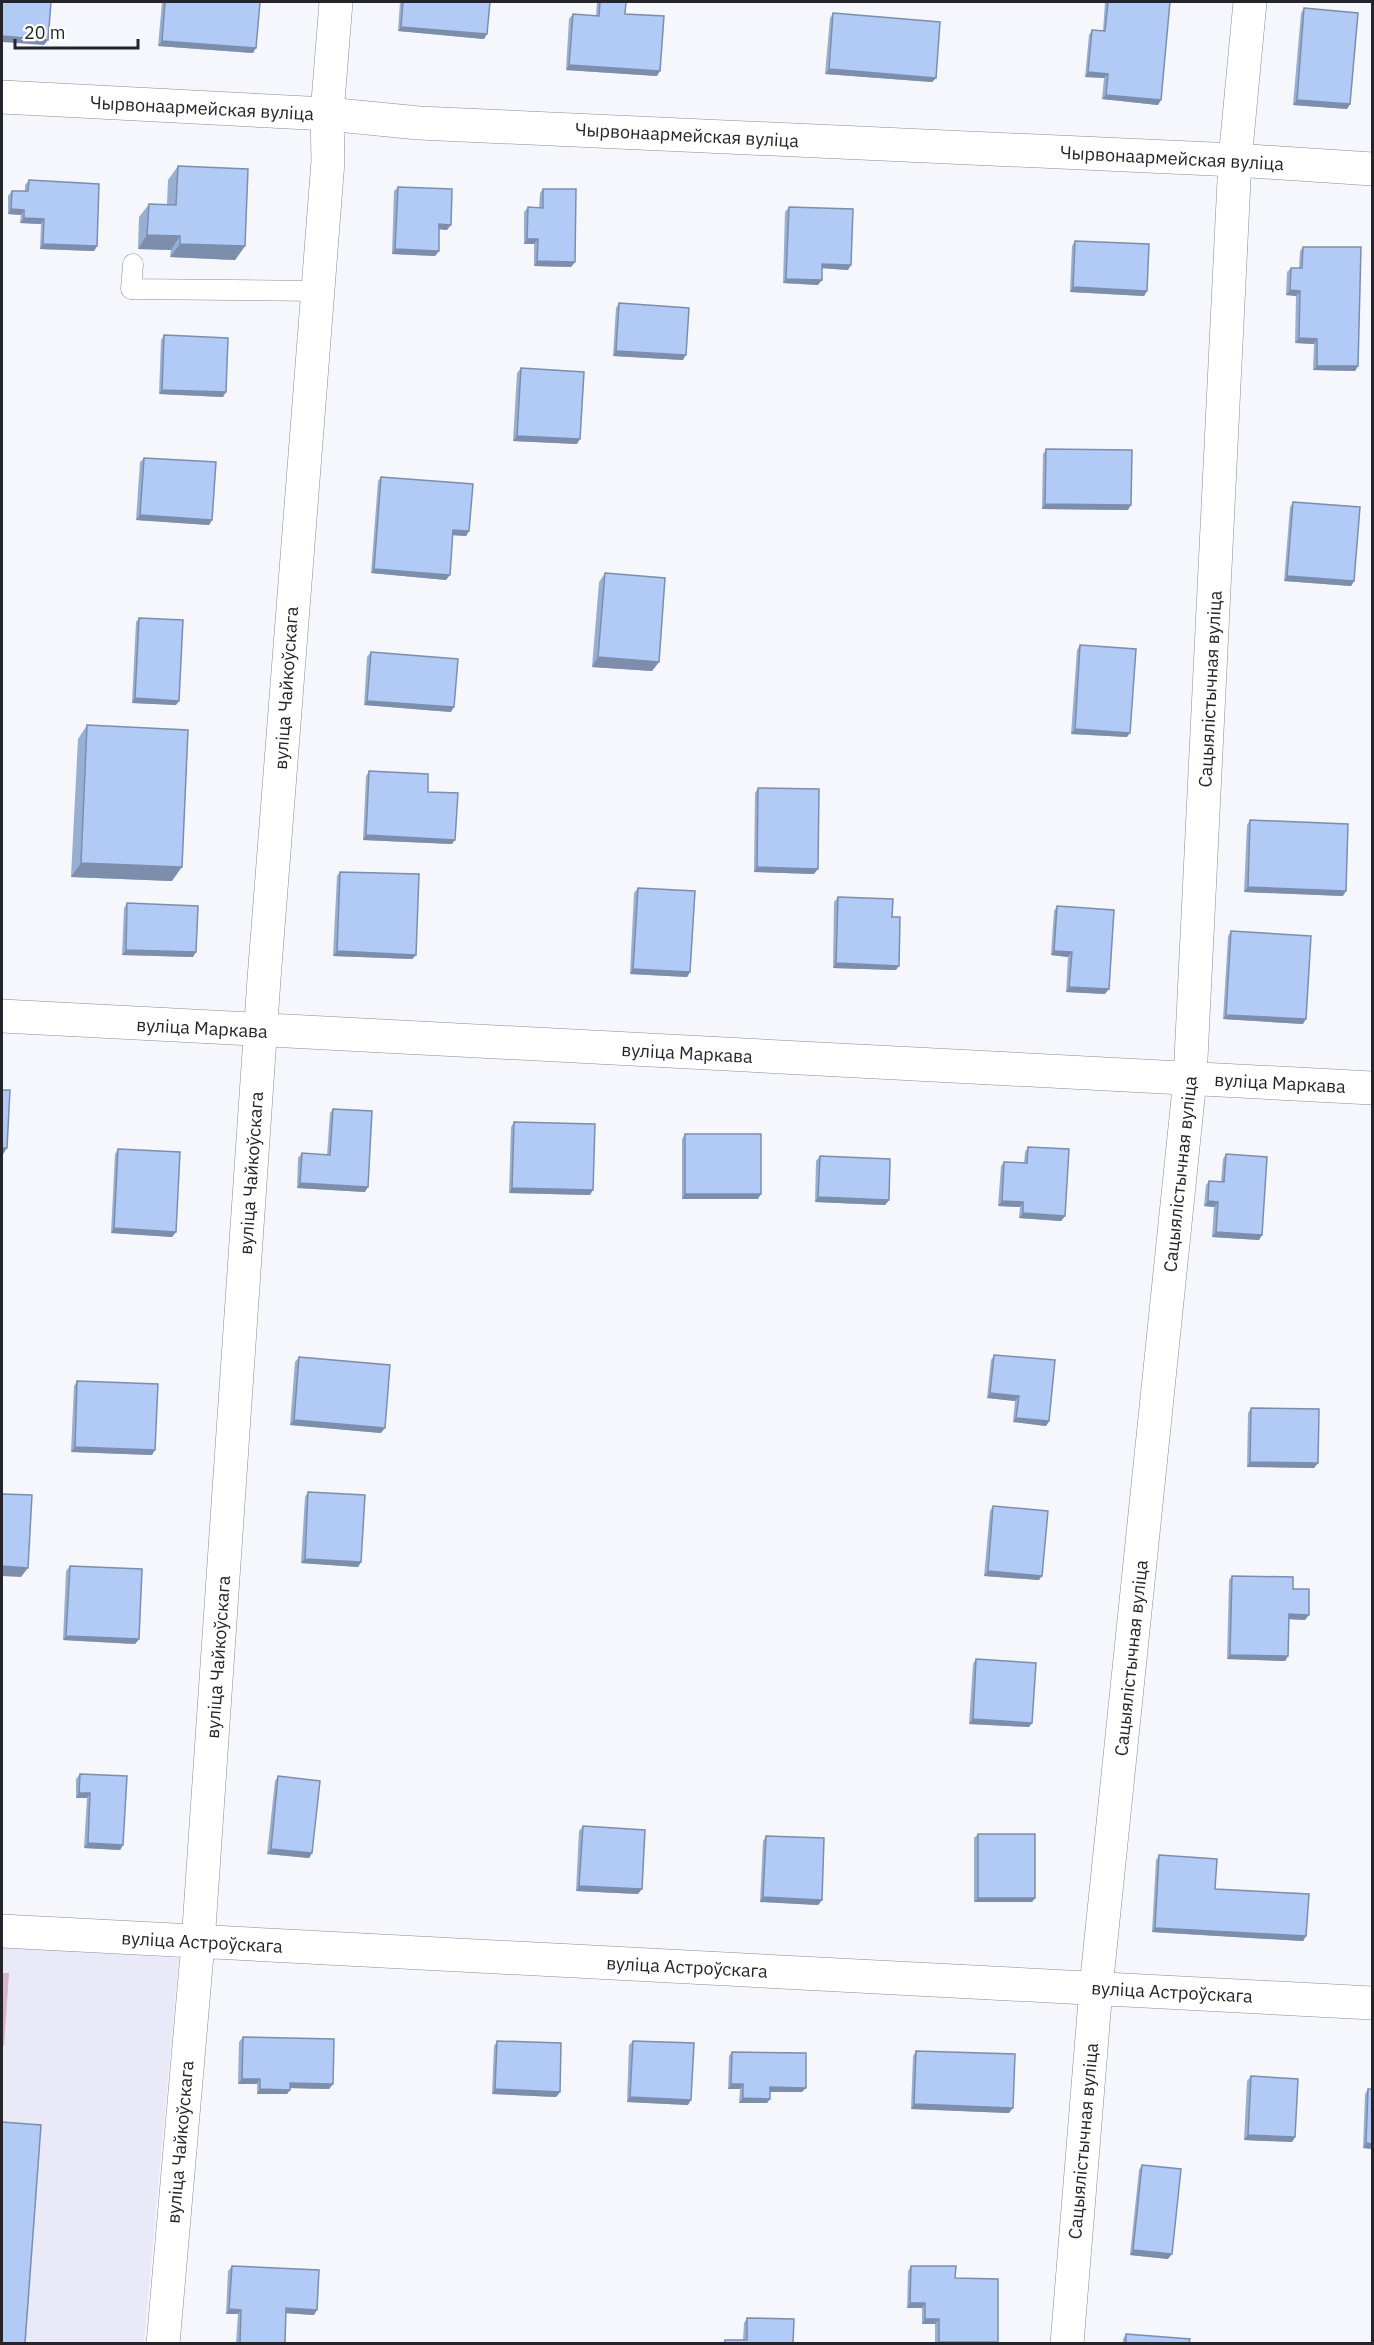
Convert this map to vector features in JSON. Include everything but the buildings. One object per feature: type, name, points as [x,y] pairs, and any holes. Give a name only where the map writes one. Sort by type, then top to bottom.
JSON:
[{"type":"street","name":"вуліца Чайкоўскага","points":[[163,2343],[198,1943],[261,1031],[328,161],[327,114],[336,2]]},
{"type":"street","name":"Сацыялістычная вуліца","points":[[1066,2343],[1096,1988],[1190,1079],[1235,160],[1250,2]]},
{"type":"street","name":"Чырвонаармейская вуліца","points":[[2,97],[327,114],[431,124],[1235,160],[1372,169]]},
{"type":"street","name":"вуліца Маркава","points":[[2,1017],[1372,1088]]},
{"type":"street","name":"вуліца Астроўскага","points":[[2,1931],[1372,2003]]},
{"type":"lane","points":[[133,264],[131,290],[318,291]]},
{"type":"shaded area","points":[[2,1947],[179,1958],[144,2343],[2,2343]]},
{"type":"shaded area","points":[[2,1973],[9,1973],[4,2046],[2,2046]]}]
